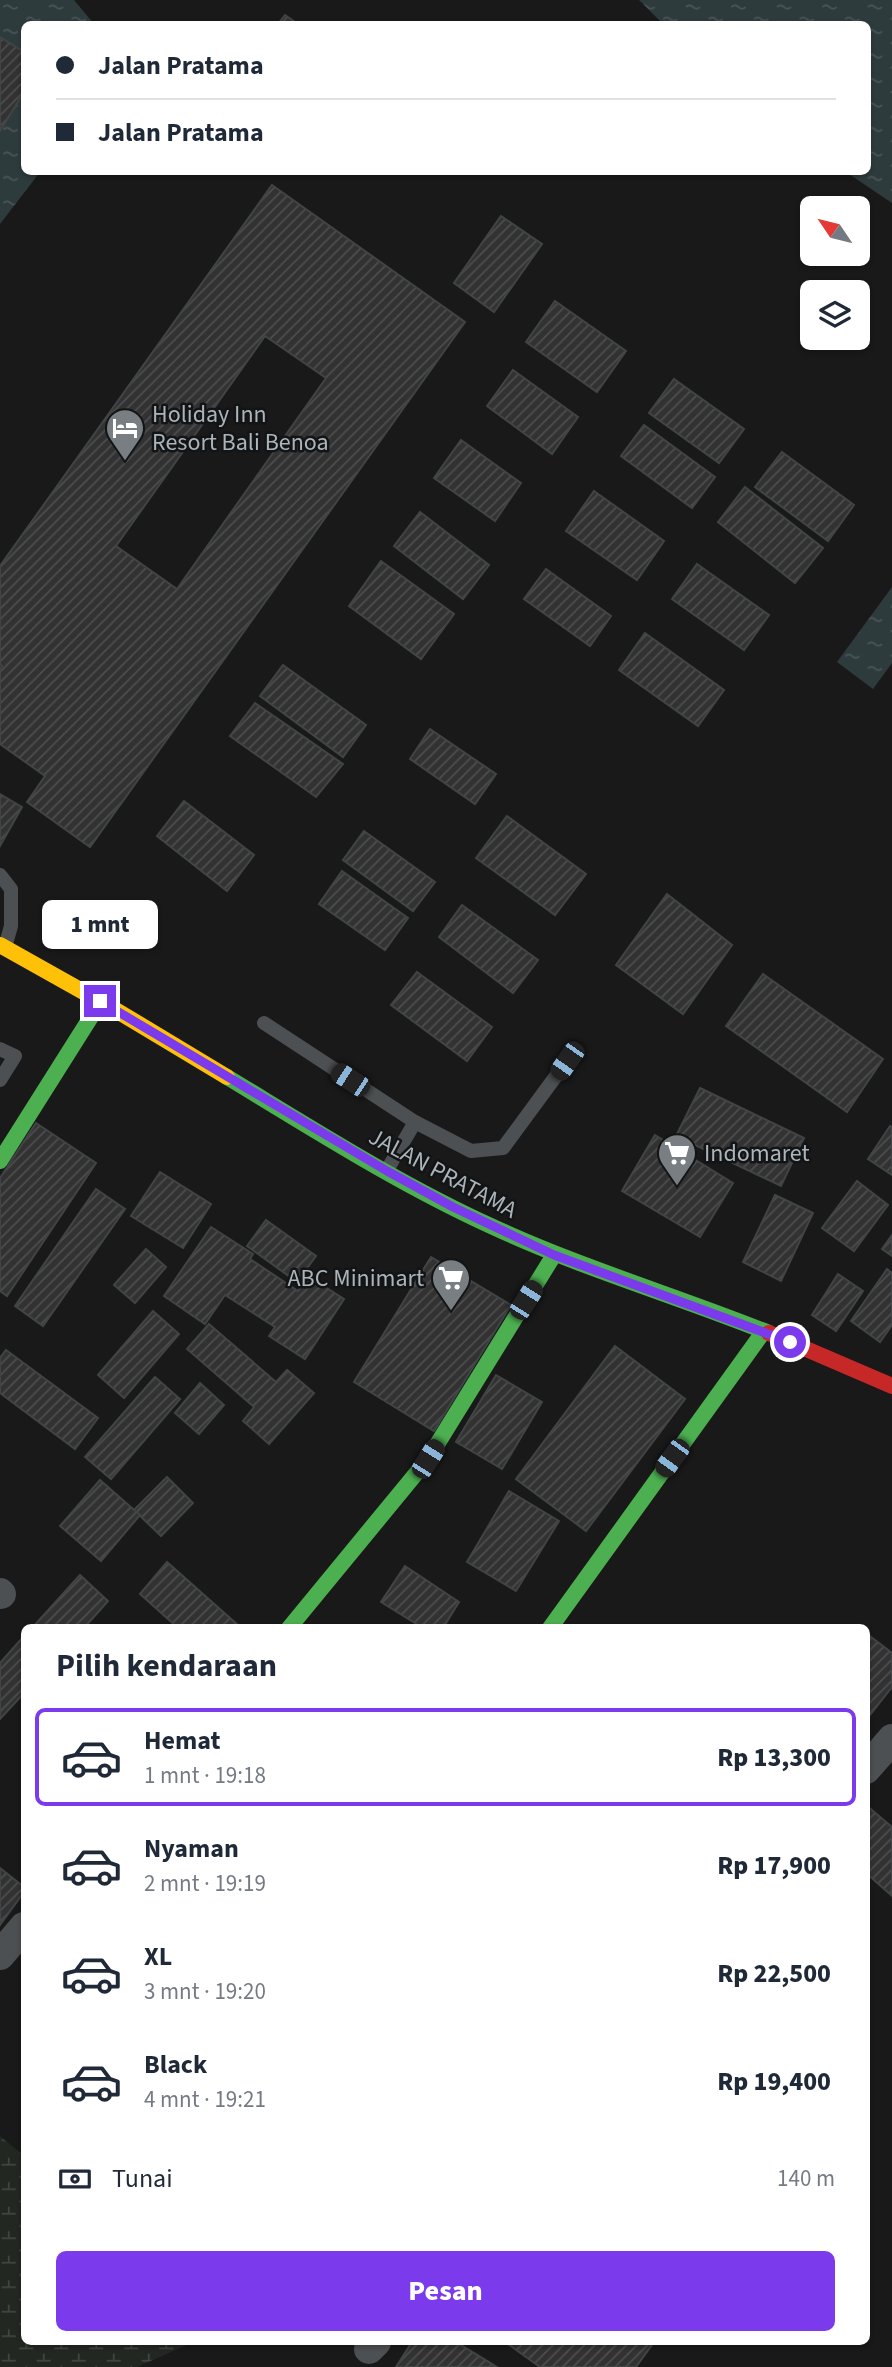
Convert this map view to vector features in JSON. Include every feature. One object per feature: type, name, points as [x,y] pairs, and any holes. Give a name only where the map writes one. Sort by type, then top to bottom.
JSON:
[{"type":"street","name":"JALAN PRATAMA","points":[[3,946],[453,1207],[554,1255],[764,1331],[892,1386]]},
{"type":"street","points":[[0,1161],[100,1001]]},
{"type":"street","points":[[292,1624],[428,1459],[554,1255]]},
{"type":"street","points":[[553,1624],[764,1331]]},
{"type":"street","points":[[870,1764],[892,1739]]},
{"type":"street","points":[[0,1955],[21,1930]]},
{"type":"lane","points":[[0,875],[11,889],[11,926],[3,946]]},
{"type":"lane","points":[[264,1023],[415,1122],[471,1151],[503,1149],[567,1061]]},
{"type":"lane","points":[[0,1049],[15,1056],[0,1080]]},
{"type":"lane","points":[[387,1171],[415,1122]]},
{"type":"green space","points":[[0,2136],[21,2154],[21,2345],[187,2345],[137,2367],[0,2367]]},
{"type":"water","points":[[0,0],[74,0],[92,21],[21,21],[21,50],[0,37]]},
{"type":"water","points":[[639,0],[892,0],[892,203],[850,175],[871,175],[871,21],[660,21]]},
{"type":"water","points":[[21,97],[21,175],[38,175],[0,224],[0,131]]},
{"type":"water","points":[[892,587],[892,663],[873,689],[837,662]]},
{"type":"building","points":[[285,15],[294,21],[280,21]]},
{"type":"building","points":[[0,37],[21,50],[21,97],[0,131]]},
{"type":"building","name":"Holiday Inn Resort Bali Benoa","points":[[272,185],[465,322],[90,847],[27,802],[45,776],[0,744],[0,566]],"holes":[[[265,336],[326,378],[177,589],[116,546]]]},
{"type":"building","points":[[501,216],[542,244],[494,312],[454,283]]},
{"type":"building","points":[[555,301],[626,351],[597,392],[526,342]]},
{"type":"building","points":[[513,370],[578,417],[552,454],[487,406]]},
{"type":"building","points":[[674,379],[744,429],[719,463],[649,413]]},
{"type":"building","points":[[644,425],[715,477],[692,508],[621,456]]},
{"type":"building","points":[[461,440],[521,483],[495,521],[434,478]]},
{"type":"building","points":[[782,452],[854,505],[828,541],[755,487]]},
{"type":"building","points":[[745,487],[823,548],[795,583],[718,522]]},
{"type":"building","points":[[594,491],[664,541],[637,580],[566,531]]},
{"type":"building","points":[[420,512],[489,565],[463,599],[394,546]]},
{"type":"building","points":[[381,561],[454,614],[421,659],[349,606]]},
{"type":"building","points":[[697,564],[769,615],[744,650],[672,599]]},
{"type":"building","points":[[546,569],[611,616],[590,646],[524,599]]},
{"type":"building","points":[[645,633],[724,690],[698,726],[619,670]]},
{"type":"building","points":[[283,665],[366,725],[343,757],[260,696]]},
{"type":"building","points":[[255,703],[343,764],[316,797],[230,736]]},
{"type":"building","points":[[430,729],[496,774],[475,804],[410,759]]},
{"type":"building","points":[[0,794],[22,807],[0,846]]},
{"type":"building","points":[[184,801],[254,855],[227,891],[157,836]]},
{"type":"building","points":[[507,816],[586,874],[555,915],[476,858]]},
{"type":"building","points":[[364,831],[435,882],[413,911],[343,860]]},
{"type":"building","points":[[342,871],[408,918],[385,950],[319,904]]},
{"type":"building","points":[[667,894],[732,945],[683,1014],[616,965]]},
{"type":"building","points":[[462,905],[538,960],[513,993],[439,937]]},
{"type":"building","points":[[417,972],[492,1027],[467,1061],[391,1005]]},
{"type":"building","points":[[763,974],[883,1059],[847,1112],[726,1026]]},
{"type":"building","points":[[700,1088],[804,1138],[781,1186],[676,1136]]},
{"type":"building","points":[[36,1123],[96,1163],[7,1296],[0,1291],[0,1178]]},
{"type":"building","points":[[890,1126],[892,1127],[892,1175],[868,1159]]},
{"type":"building","name":"Indomaret","points":[[655,1135],[733,1183],[700,1237],[622,1191]]},
{"type":"building","points":[[160,1172],[211,1204],[183,1248],[131,1216]]},
{"type":"building","points":[[857,1181],[888,1205],[854,1251],[822,1228]]},
{"type":"building","points":[[96,1189],[125,1209],[43,1326],[15,1306]]},
{"type":"building","points":[[775,1195],[813,1213],[781,1281],[743,1262]]},
{"type":"building","points":[[266,1220],[316,1256],[297,1282],[247,1246]]},
{"type":"building","points":[[211,1227],[253,1254],[250,1259],[298,1291],[308,1276],[344,1299],[305,1359],[269,1336],[275,1327],[225,1295],[205,1324],[164,1296]]},
{"type":"building","points":[[892,1235],[892,1256],[882,1249]]},
{"type":"building","points":[[146,1249],[166,1267],[135,1303],[114,1285]]},
{"type":"building","points":[[431,1257],[511,1305],[434,1431],[354,1382]]},
{"type":"building","points":[[887,1269],[892,1273],[892,1325],[880,1342],[851,1321]]},
{"type":"building","points":[[838,1274],[863,1291],[836,1331],[812,1315]]},
{"type":"building","points":[[153,1311],[179,1334],[124,1398],[98,1375]]},
{"type":"building","points":[[209,1324],[276,1382],[287,1370],[314,1393],[269,1444],[243,1421],[254,1407],[187,1349]]},
{"type":"building","points":[[615,1346],[685,1399],[586,1531],[516,1479]]},
{"type":"building","points":[[6,1350],[98,1418],[75,1449],[0,1393],[0,1358]]},
{"type":"building","points":[[496,1375],[542,1402],[502,1469],[456,1442]]},
{"type":"building","points":[[155,1377],[180,1399],[111,1479],[85,1457]]},
{"type":"building","points":[[200,1383],[224,1405],[199,1434],[175,1413]]},
{"type":"building","points":[[167,1477],[193,1503],[161,1536],[134,1510]]},
{"type":"building","points":[[100,1480],[140,1515],[101,1561],[60,1526]]},
{"type":"building","points":[[509,1491],[559,1521],[516,1591],[467,1562]]},
{"type":"building","points":[[167,1562],[237,1624],[174,1624],[140,1594]]},
{"type":"building","points":[[405,1566],[459,1602],[445,1624],[417,1624],[381,1602]]},
{"type":"building","points":[[80,1575],[108,1601],[88,1624],[36,1624]]},
{"type":"building","points":[[870,1636],[892,1653],[892,1687],[870,1715]]},
{"type":"building","points":[[21,1639],[21,1696],[0,1719],[0,1663]]},
{"type":"building","points":[[870,1808],[892,1827],[892,1896],[870,1877]]},
{"type":"building","points":[[0,1868],[21,1885],[21,1896],[0,1925]]},
{"type":"building","points":[[410,2345],[461,2345],[497,2367],[396,2367]]},
{"type":"building","points":[[509,2345],[652,2345],[636,2367],[540,2367]]},
{"type":"traffic: fast","points":[[0,1161],[101,1001]]},
{"type":"traffic: fast","points":[[227,1077],[324,1136],[457,1210],[559,1255],[769,1333]]},
{"type":"traffic: fast","points":[[292,1624],[428,1459],[554,1255]]},
{"type":"traffic: fast","points":[[553,1624],[764,1331]]},
{"type":"traffic: slow","points":[[0,945],[227,1077]]},
{"type":"traffic: jam","points":[[769,1333],[892,1386]]},
{"type":"place","name":"Holiday Inn Resort Bali Benoa","points":[[125,462]]},
{"type":"place","name":"Indomaret","points":[[677,1187]]},
{"type":"place","name":"ABC Minimart","points":[[451,1312]]},
{"type":"route","points":[[100,1001],[387,1171],[453,1207],[554,1255],[790,1342]]}]
